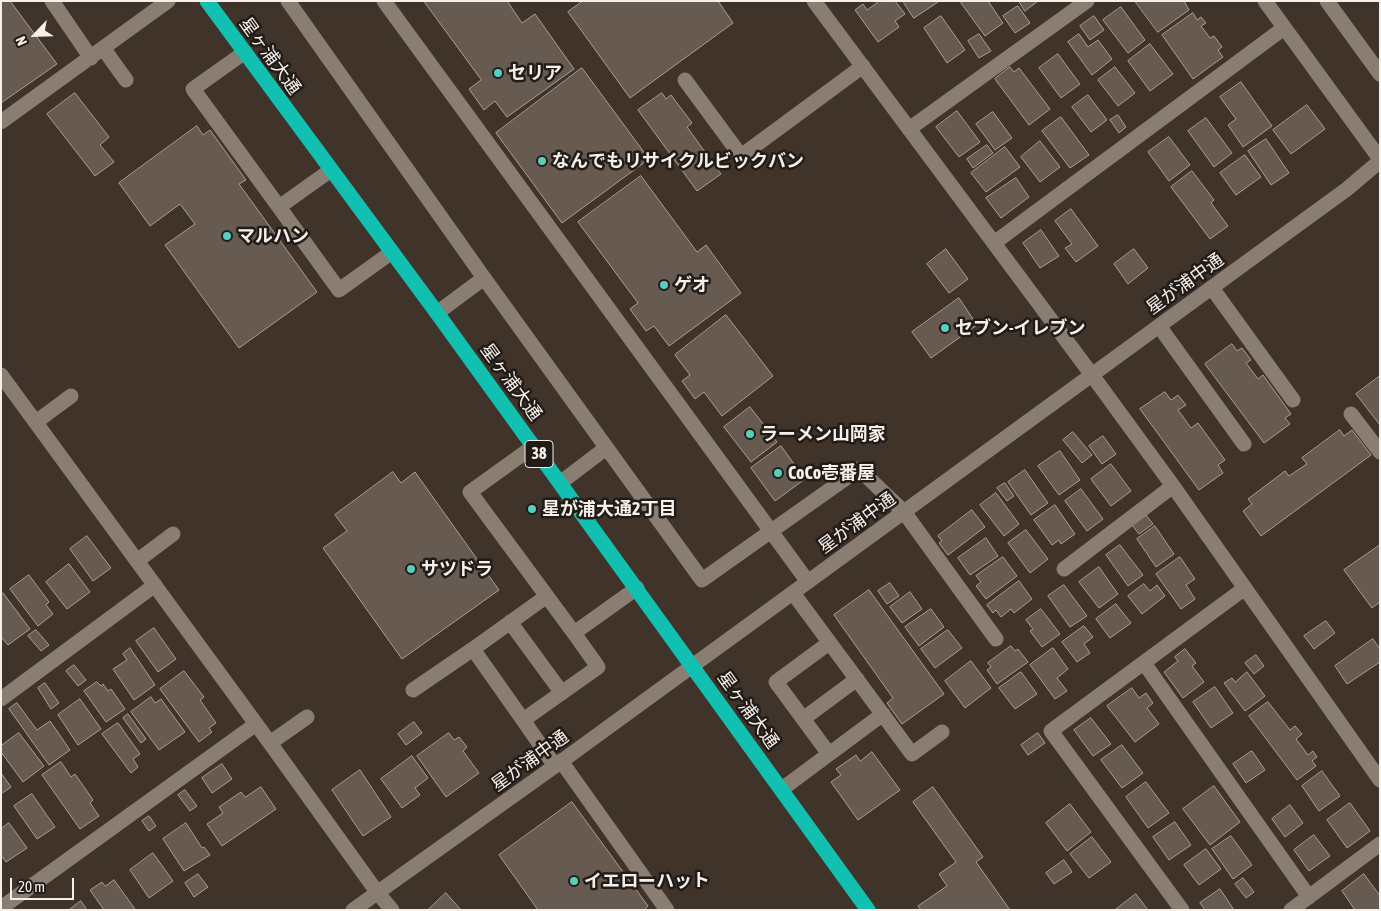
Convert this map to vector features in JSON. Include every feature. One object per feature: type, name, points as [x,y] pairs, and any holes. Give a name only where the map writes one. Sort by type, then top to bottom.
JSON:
[{"type":"highway","name":"星ヶ浦大通","points":[[207,1],[534,446],[868,910]]},
{"type":"street","points":[[52,1],[91,58]]},
{"type":"street","points":[[1,122],[168,1]]},
{"type":"street","points":[[288,1],[484,278],[702,580],[859,469],[904,512],[996,639]]},
{"type":"street","points":[[384,1],[808,582]]},
{"type":"street","points":[[909,129],[1087,1]]},
{"type":"street","points":[[1265,1],[1380,160]]},
{"type":"street","points":[[1327,1],[1380,74]]},
{"type":"street","points":[[822,4],[863,66],[1173,486],[1380,780]]},
{"type":"street","points":[[994,243],[1284,28]]},
{"type":"street","points":[[103,48],[126,80]]},
{"type":"street","points":[[245,52],[194,89],[339,290],[392,252]]},
{"type":"street","points":[[685,80],[741,156],[863,66]]},
{"type":"street","name":"星が浦中通","points":[[353,910],[558,764],[1212,288],[1347,189],[1380,160]]},
{"type":"street","points":[[279,207],[331,170]]},
{"type":"street","points":[[437,313],[484,278]]},
{"type":"street","points":[[1212,288],[1293,400]]},
{"type":"street","points":[[1159,326],[1244,444]]},
{"type":"street","points":[[1,375],[392,910]]},
{"type":"street","points":[[36,422],[71,396]]},
{"type":"street","points":[[1351,414],[1380,452]]},
{"type":"street","points":[[523,720],[598,668],[470,492],[534,446]]},
{"type":"street","points":[[560,483],[606,448]]},
{"type":"street","points":[[1064,569],[1173,486]]},
{"type":"street","points":[[137,561],[174,534]]},
{"type":"street","points":[[1,699],[155,585]]},
{"type":"street","points":[[574,633],[636,588]]},
{"type":"street","points":[[1182,910],[1051,731],[1245,588]]},
{"type":"street","points":[[793,593],[912,754],[942,732]]},
{"type":"street","points":[[413,690],[547,596]]},
{"type":"street","points":[[510,622],[562,693]]},
{"type":"street","points":[[829,642],[776,682],[829,754]]},
{"type":"street","points":[[473,649],[523,720],[667,910]]},
{"type":"street","points":[[1144,663],[1309,897]]},
{"type":"street","points":[[803,719],[857,679]]},
{"type":"street","points":[[782,789],[883,714]]},
{"type":"street","points":[[270,743],[307,717]]},
{"type":"street","points":[[1,908],[256,724]]},
{"type":"street","points":[[1291,910],[1380,844]]},
{"type":"building","points":[[1,1],[10,1],[57,64],[1,103]]},
{"type":"building","points":[[424,1],[507,1],[522,23],[535,14],[574,69],[507,117],[495,101],[484,110],[469,89],[481,80]]},
{"type":"building","points":[[583,1],[718,1],[733,23],[630,98],[568,12]]},
{"type":"building","points":[[876,1],[895,1],[905,14],[895,21],[899,27],[878,42],[855,10],[863,4],[867,10],[877,3]]},
{"type":"building","points":[[903,1],[938,1],[938,2],[914,18]]},
{"type":"building","points":[[964,1],[988,1],[1003,23],[985,36],[961,3]]},
{"type":"building","points":[[1019,1],[1038,1],[1025,11]]},
{"type":"building","points":[[1135,1],[1184,1],[1189,10],[1158,32]]},
{"type":"building","points":[[1018,6],[1030,23],[1015,33],[1003,16]]},
{"type":"building","points":[[1121,7],[1145,40],[1128,53],[1103,20]]},
{"type":"building","points":[[1193,13],[1197,20],[1201,17],[1206,23],[1201,26],[1210,38],[1214,36],[1222,47],[1218,50],[1223,57],[1193,79],[1162,35]]},
{"type":"building","points":[[941,16],[965,50],[947,63],[924,28]]},
{"type":"building","points":[[1094,16],[1104,30],[1090,40],[1080,26]]},
{"type":"building","points":[[979,34],[991,51],[979,58],[968,41]]},
{"type":"building","points":[[1079,34],[1088,47],[1098,40],[1112,59],[1092,75],[1068,42]]},
{"type":"building","points":[[1150,44],[1173,74],[1150,91],[1128,61]]},
{"type":"building","points":[[1058,54],[1080,84],[1061,98],[1039,68]]},
{"type":"building","points":[[1010,67],[1014,72],[1019,68],[1050,109],[1029,125],[995,79]]},
{"type":"building","points":[[1115,67],[1135,93],[1118,106],[1098,80]]},
{"type":"building","points":[[582,68],[649,159],[562,223],[496,133]]},
{"type":"building","points":[[1241,82],[1272,126],[1243,147],[1228,125],[1236,119],[1220,97]]},
{"type":"building","points":[[75,93],[109,137],[100,145],[114,162],[95,176],[47,114]]},
{"type":"building","points":[[662,93],[666,99],[671,95],[692,123],[687,127],[721,174],[697,191],[638,110]]},
{"type":"building","points":[[1088,95],[1107,120],[1091,132],[1072,107]]},
{"type":"building","points":[[1307,105],[1325,129],[1291,154],[1273,130]]},
{"type":"building","points":[[957,111],[980,142],[959,157],[936,127]]},
{"type":"building","points":[[993,112],[1012,138],[995,150],[976,124]]},
{"type":"building","points":[[1118,115],[1126,127],[1119,133],[1110,120]]},
{"type":"building","points":[[1061,117],[1089,155],[1070,168],[1042,131]]},
{"type":"building","points":[[1206,118],[1232,153],[1214,167],[1188,131]]},
{"type":"building","name":"マルハン","points":[[197,126],[203,135],[210,130],[246,180],[239,184],[317,292],[239,348],[165,245],[195,224],[180,204],[150,226],[119,183]]},
{"type":"building","points":[[1169,137],[1190,165],[1169,181],[1148,152]]},
{"type":"building","points":[[1266,139],[1289,173],[1271,185],[1248,151]]},
{"type":"building","points":[[1040,141],[1060,167],[1040,182],[1021,157]]},
{"type":"building","points":[[987,145],[993,153],[973,168],[967,159]]},
{"type":"building","points":[[1005,147],[1020,167],[986,192],[971,173]]},
{"type":"building","points":[[1245,155],[1261,177],[1236,195],[1220,173]]},
{"type":"building","points":[[1192,171],[1214,200],[1211,203],[1228,226],[1210,239],[1171,187]]},
{"type":"building","points":[[641,176],[697,252],[706,245],[741,293],[669,346],[654,326],[646,331],[630,309],[638,303],[578,222]]},
{"type":"building","points":[[1016,178],[1029,197],[1001,218],[986,198]]},
{"type":"building","points":[[1071,209],[1098,246],[1076,262],[1065,248],[1072,244],[1055,221]]},
{"type":"building","points":[[1041,230],[1059,256],[1040,268],[1023,243]]},
{"type":"building","points":[[946,249],[968,279],[949,293],[927,264]]},
{"type":"building","points":[[1134,249],[1148,268],[1128,284],[1114,264]]},
{"type":"building","name":"セブン-イレブン","points":[[959,298],[977,325],[931,358],[912,332]]},
{"type":"building","points":[[726,315],[773,376],[722,416],[704,392],[695,399],[682,381],[690,375],[675,355]]},
{"type":"building","points":[[1232,344],[1237,351],[1242,348],[1251,360],[1246,363],[1258,379],[1263,375],[1291,414],[1285,418],[1290,424],[1264,443],[1205,364]]},
{"type":"building","points":[[1380,376],[1380,425],[1356,394]]},
{"type":"building","points":[[1165,392],[1171,400],[1178,395],[1186,405],[1178,410],[1191,428],[1198,423],[1225,460],[1218,465],[1223,473],[1199,490],[1140,409]]},
{"type":"building","name":"ラーメン山岡家","points":[[750,407],[777,442],[751,462],[724,427]]},
{"type":"building","points":[[1340,430],[1344,436],[1352,430],[1371,455],[1261,536],[1243,511],[1252,504],[1248,499],[1285,471],[1289,476],[1307,464],[1302,458]]},
{"type":"building","points":[[1073,432],[1092,455],[1082,463],[1063,440]]},
{"type":"building","points":[[1103,436],[1116,454],[1102,464],[1089,446]]},
{"type":"building","name":"CoCo壱番屋","points":[[781,446],[805,479],[775,501],[751,468]]},
{"type":"building","points":[[1060,451],[1080,480],[1059,495],[1038,466]]},
{"type":"building","points":[[1111,464],[1131,491],[1111,506],[1091,479]]},
{"type":"building","points":[[1025,470],[1048,503],[1031,515],[1008,482]]},
{"type":"building","name":"サツドラ","points":[[393,472],[401,483],[415,472],[499,590],[402,659],[323,548],[347,531],[335,515]]},
{"type":"building","points":[[1005,483],[1014,496],[1007,501],[997,488]]},
{"type":"building","points":[[1081,489],[1103,519],[1087,531],[1065,501]]},
{"type":"building","points":[[996,493],[1019,524],[1004,536],[980,505]]},
{"type":"building","points":[[1055,505],[1075,534],[1061,544],[1059,540],[1052,545],[1034,520]]},
{"type":"building","points":[[972,510],[985,527],[948,555],[939,543],[942,541],[938,536]]},
{"type":"building","points":[[1146,515],[1153,524],[1139,534],[1132,525]]},
{"type":"building","points":[[1155,526],[1174,554],[1156,567],[1137,539]]},
{"type":"building","points":[[1026,530],[1048,559],[1030,573],[1008,543]]},
{"type":"building","points":[[87,536],[111,568],[93,581],[70,549]]},
{"type":"building","points":[[986,538],[998,556],[970,575],[958,558]]},
{"type":"building","points":[[1120,545],[1143,575],[1128,586],[1106,555]]},
{"type":"building","points":[[1380,545],[1380,602],[1372,608],[1344,570]]},
{"type":"building","points":[[1003,557],[1017,576],[986,599],[976,586],[981,582],[976,576]]},
{"type":"building","points":[[1180,557],[1195,579],[1186,585],[1195,599],[1181,609],[1156,574]]},
{"type":"building","points":[[69,564],[90,592],[67,609],[46,582]]},
{"type":"building","points":[[1099,567],[1118,594],[1099,608],[1079,582]]},
{"type":"building","points":[[29,575],[49,602],[46,605],[53,614],[38,626],[10,589]]},
{"type":"building","points":[[1019,581],[1032,599],[1014,613],[1011,609],[1001,617],[996,610],[993,613],[987,605]]},
{"type":"building","points":[[890,583],[899,596],[887,604],[878,591]]},
{"type":"building","points":[[1144,584],[1150,591],[1157,585],[1165,596],[1142,614],[1128,596]]},
{"type":"building","points":[[1064,585],[1087,616],[1070,627],[1048,596]]},
{"type":"building","points":[[869,590],[944,694],[902,724],[887,703],[893,698],[834,615]]},
{"type":"building","points":[[910,592],[922,609],[902,623],[890,607]]},
{"type":"building","points":[[3,593],[30,629],[8,645],[1,637],[1,595]]},
{"type":"building","points":[[1116,604],[1131,623],[1110,638],[1096,619]]},
{"type":"building","points":[[931,609],[944,627],[919,646],[905,627]]},
{"type":"building","points":[[1041,609],[1060,634],[1042,647],[1030,631],[1033,629],[1026,620]]},
{"type":"building","points":[[1326,621],[1335,633],[1314,649],[1304,636]]},
{"type":"building","points":[[1084,626],[1093,637],[1084,644],[1090,653],[1077,662],[1062,642]]},
{"type":"building","points":[[154,628],[176,659],[158,672],[136,641]]},
{"type":"building","points":[[36,630],[49,645],[41,651],[28,636]]},
{"type":"building","points":[[948,630],[962,648],[935,668],[921,649]]},
{"type":"building","points":[[1373,639],[1380,649],[1380,662],[1347,684],[1335,666]]},
{"type":"building","points":[[1011,646],[1015,651],[1018,649],[1028,662],[997,684],[987,670],[991,667],[988,663]]},
{"type":"building","points":[[130,648],[155,685],[134,700],[113,669],[127,660],[123,654]]},
{"type":"building","points":[[1053,648],[1068,669],[1057,678],[1067,691],[1055,699],[1030,665]]},
{"type":"building","points":[[1185,649],[1196,663],[1192,666],[1204,682],[1183,698],[1164,672],[1178,661],[1175,657]]},
{"type":"building","points":[[1256,655],[1264,666],[1254,674],[1245,663]]},
{"type":"building","points":[[971,661],[991,688],[965,708],[945,681]]},
{"type":"building","points":[[74,665],[86,680],[78,686],[66,671]]},
{"type":"building","points":[[184,671],[204,697],[200,700],[216,723],[209,728],[212,732],[199,742],[160,689]]},
{"type":"building","points":[[1021,672],[1037,694],[1015,709],[999,688]]},
{"type":"building","points":[[1247,672],[1265,696],[1245,711],[1224,683],[1232,678],[1235,682]]},
{"type":"building","points":[[97,682],[101,686],[103,684],[108,691],[111,689],[125,709],[106,722],[84,691]]},
{"type":"building","points":[[45,683],[59,703],[51,709],[38,688]]},
{"type":"building","points":[[1215,687],[1233,713],[1211,728],[1193,702]]},
{"type":"building","points":[[1132,688],[1139,698],[1146,693],[1153,703],[1147,708],[1159,724],[1135,742],[1107,706]]},
{"type":"building","points":[[151,697],[155,703],[161,699],[185,732],[159,750],[131,712]]},
{"type":"building","points":[[80,699],[101,729],[78,745],[58,715]]},
{"type":"building","points":[[1268,702],[1290,730],[1295,726],[1302,734],[1296,739],[1308,755],[1313,751],[1317,757],[1312,761],[1316,766],[1297,780],[1249,716]]},
{"type":"building","points":[[17,703],[37,730],[50,721],[70,750],[49,765],[9,709]]},
{"type":"building","points":[[128,714],[146,739],[141,743],[123,718]]},
{"type":"building","points":[[1091,718],[1111,744],[1093,756],[1074,730]]},
{"type":"building","points":[[414,722],[422,733],[406,745],[398,734]]},
{"type":"building","points":[[118,723],[140,754],[133,759],[138,767],[131,773],[102,734]]},
{"type":"building","points":[[19,733],[44,766],[23,782],[1,752],[1,746]]},
{"type":"building","points":[[449,733],[454,740],[459,737],[467,747],[463,751],[479,773],[446,797],[417,756]]},
{"type":"building","points":[[1038,733],[1045,743],[1028,755],[1021,745]]},
{"type":"building","points":[[1122,745],[1143,773],[1122,788],[1101,760]]},
{"type":"building","points":[[1252,751],[1265,770],[1246,783],[1233,764]]},
{"type":"building","points":[[872,752],[900,790],[858,820],[831,782],[841,775],[836,769],[856,755],[860,761]]},
{"type":"building","points":[[412,756],[428,778],[415,788],[420,795],[402,808],[381,779]]},
{"type":"building","points":[[61,762],[71,777],[75,774],[93,800],[90,803],[99,816],[80,829],[42,775]]},
{"type":"building","points":[[222,764],[232,779],[212,793],[202,778]]},
{"type":"building","points":[[360,770],[391,817],[363,836],[332,790]]},
{"type":"building","points":[[1322,771],[1340,796],[1319,811],[1302,786]]},
{"type":"building","points":[[1,773],[11,787],[1,794]]},
{"type":"building","points":[[1146,782],[1169,813],[1148,828],[1126,797]]},
{"type":"building","points":[[1214,786],[1240,822],[1210,845],[1183,809]]},
{"type":"building","points":[[261,787],[276,809],[222,846],[207,824],[223,813],[219,807],[241,792],[245,797]]},
{"type":"building","points":[[933,787],[983,857],[976,862],[1010,910],[921,910],[918,906],[947,886],[939,874],[956,862],[913,802]]},
{"type":"building","points":[[185,790],[197,806],[190,811],[178,795]]},
{"type":"building","points":[[32,794],[55,827],[37,839],[14,806]]},
{"type":"building","name":"イエローハット","points":[[572,802],[648,906],[644,910],[538,910],[499,855]]},
{"type":"building","points":[[1350,803],[1370,831],[1347,848],[1327,820]]},
{"type":"building","points":[[1070,804],[1091,832],[1067,851],[1046,823]]},
{"type":"building","points":[[1290,805],[1303,823],[1285,837],[1272,819]]},
{"type":"building","points":[[149,816],[156,826],[149,831],[142,821]]},
{"type":"building","points":[[1175,822],[1191,845],[1169,860],[1153,837]]},
{"type":"building","points":[[9,823],[27,848],[6,862],[1,855],[1,829]]},
{"type":"building","points":[[186,823],[202,848],[204,847],[210,855],[184,871],[163,839]]},
{"type":"building","points":[[1314,835],[1330,856],[1309,871],[1294,850]]},
{"type":"building","points":[[1231,836],[1252,865],[1233,879],[1212,849]]},
{"type":"building","points":[[1092,837],[1111,862],[1089,878],[1070,854]]},
{"type":"building","points":[[1206,849],[1221,869],[1199,885],[1184,865]]},
{"type":"building","points":[[153,853],[173,881],[149,898],[130,870]]},
{"type":"building","points":[[1064,860],[1072,872],[1054,884],[1046,873]]},
{"type":"building","points":[[198,874],[208,887],[194,897],[185,883]]},
{"type":"building","points":[[1364,874],[1380,896],[1380,910],[1355,910],[1342,891]]},
{"type":"building","points":[[1243,878],[1254,892],[1246,898],[1235,884]]},
{"type":"building","points":[[114,880],[135,909],[104,910],[90,890],[102,882],[105,886]]},
{"type":"building","points":[[1220,889],[1234,910],[1205,910],[1200,903]]},
{"type":"building","points":[[446,893],[461,910],[428,910]]},
{"type":"building","points":[[1136,894],[1148,910],[1115,910]]},
{"type":"building","points":[[81,901],[87,910],[69,910]]},
{"type":"place","name":"セリア","points":[[498,73]]},
{"type":"place","name":"なんでもリサイクルビックバン","points":[[542,161]]},
{"type":"place","name":"マルハン","points":[[227,236]]},
{"type":"place","name":"ゲオ","points":[[664,285]]},
{"type":"place","name":"セブン-イレブン","points":[[945,328]]},
{"type":"place","name":"ラーメン山岡家","points":[[750,434]]},
{"type":"place","name":"CoCo壱番屋","points":[[778,473]]},
{"type":"place","name":"星が浦大通2丁目","points":[[532,509]]},
{"type":"place","name":"サツドラ","points":[[411,569]]},
{"type":"place","name":"イエローハット","points":[[574,881]]}]
